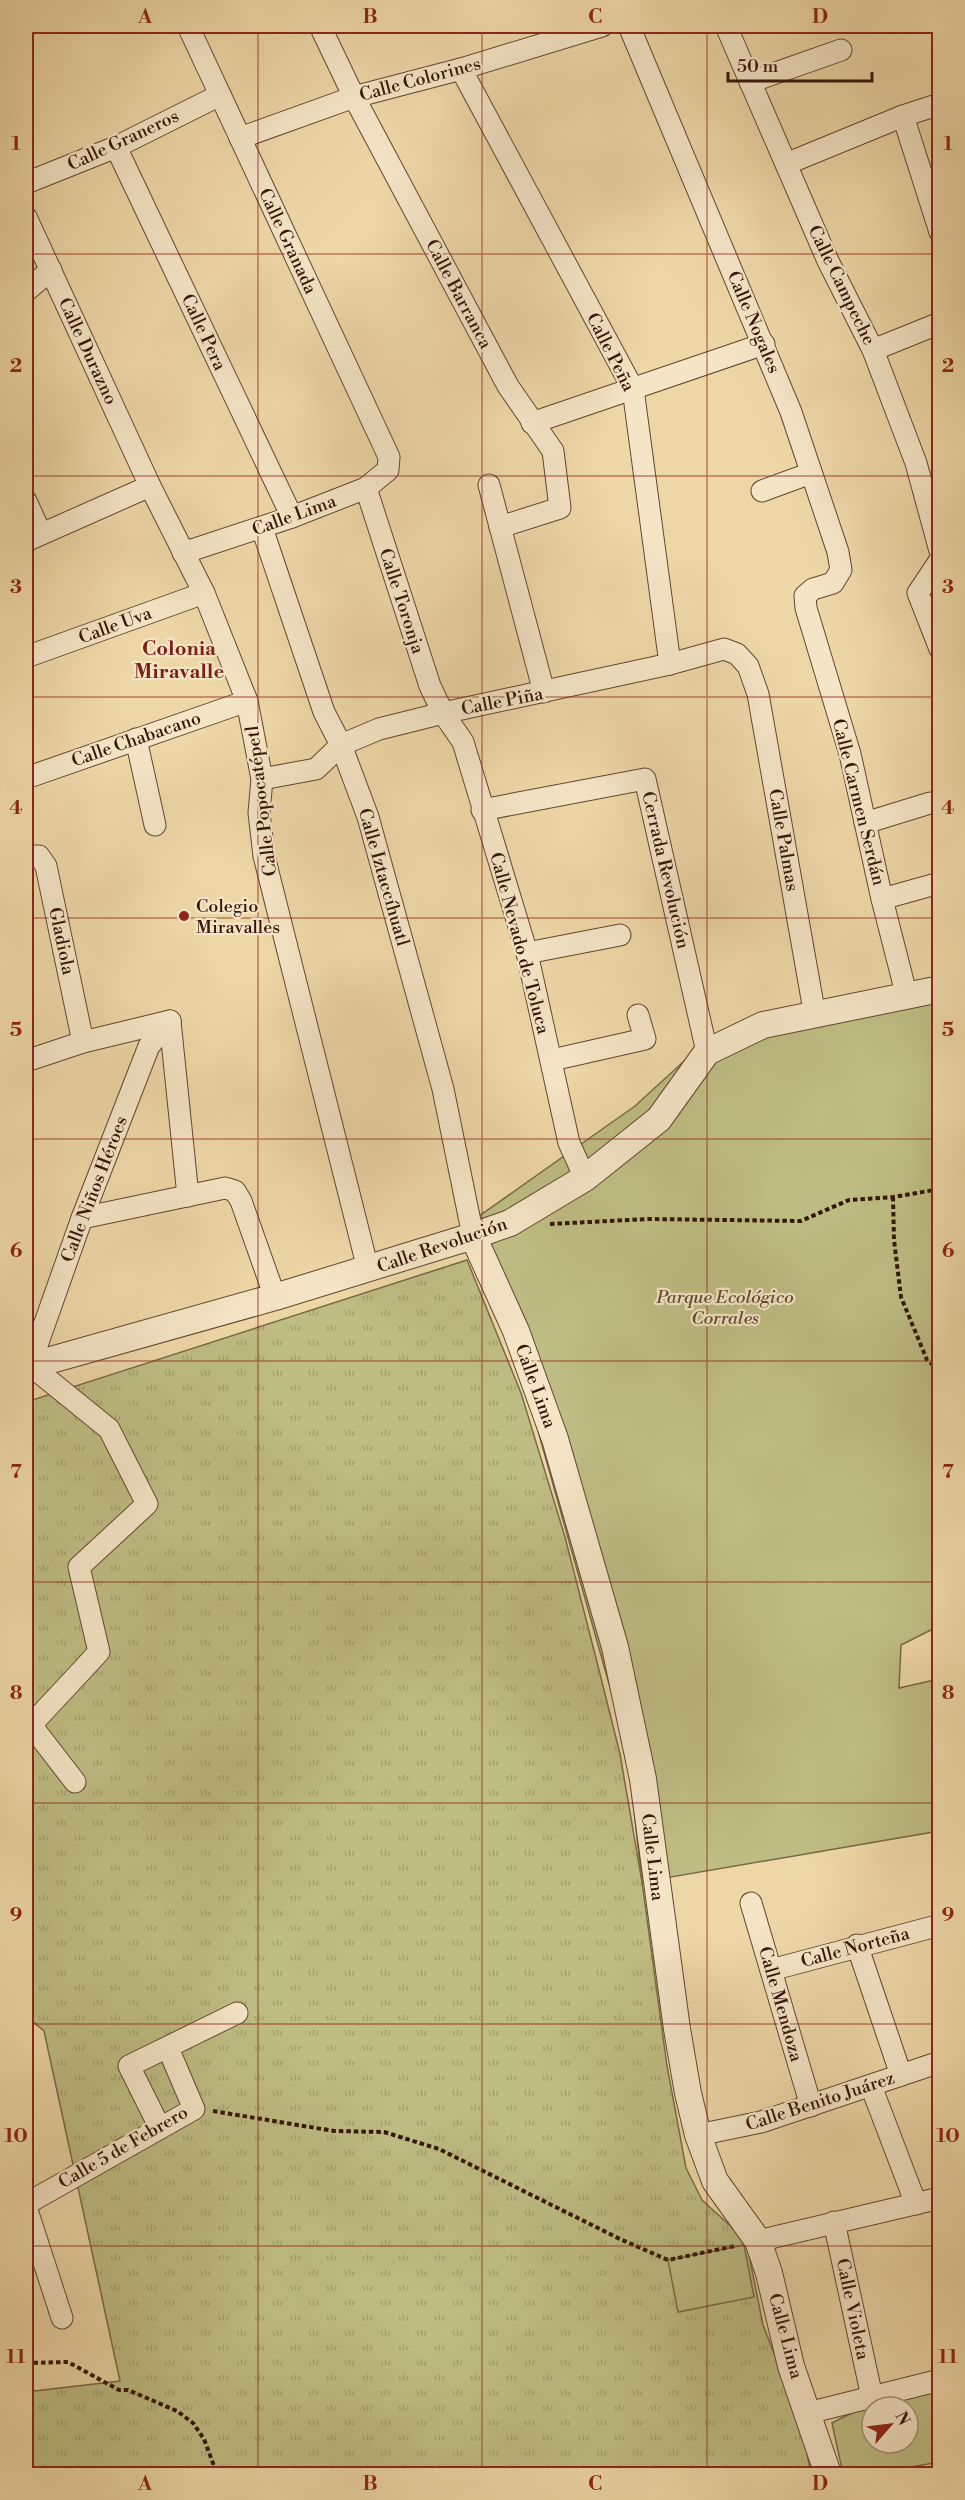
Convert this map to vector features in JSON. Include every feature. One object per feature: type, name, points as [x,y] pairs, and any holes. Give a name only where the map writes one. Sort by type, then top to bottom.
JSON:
[{"type":"street","name":"Calle Granada","points":[[188,26],[389,457]]},
{"type":"street","name":"Calle Barranca","points":[[320,26],[354,97],[508,386],[553,451],[560,508],[500,527]]},
{"type":"street","name":"Calle Colorines","points":[[240,138],[354,97],[461,69],[602,26]]},
{"type":"street","name":"Calle Nogales","points":[[629,26],[764,344],[791,412],[838,552],[841,570],[833,584],[813,589],[805,596],[806,609]]},
{"type":"street","name":"Calle Campeche","points":[[726,26],[828,261],[873,350],[916,463],[939,551]]},
{"type":"street","points":[[750,82],[840,50]]},
{"type":"street","name":"Calle Peña","points":[[461,69],[633,389],[670,664]]},
{"type":"street","name":"Calle Graneros","points":[[26,183],[116,147],[220,94]]},
{"type":"street","points":[[786,164],[903,116],[939,104]]},
{"type":"street","points":[[903,116],[939,232]]},
{"type":"street","name":"Calle Pera","points":[[116,147],[292,517]]},
{"type":"street","name":"Calle Durazno","points":[[26,217],[150,486]]},
{"type":"street","points":[[26,291],[51,270]]},
{"type":"street","points":[[873,350],[939,323]]},
{"type":"street","points":[[532,423],[764,344]]},
{"type":"street","name":"Calle Lima","points":[[183,553],[262,528],[366,488],[388,470],[389,457]]},
{"type":"street","points":[[762,491],[811,472]]},
{"type":"street","points":[[489,485],[544,693]]},
{"type":"street","points":[[26,501],[33,537],[150,486]]},
{"type":"street","name":"Calle Popocatépetl","points":[[150,486],[204,593],[247,701],[262,779],[259,813],[264,856],[368,1269]]},
{"type":"street","name":"Calle Toronja","points":[[366,488],[430,686],[443,713]]},
{"type":"street","name":"Calle Iztaccíhuatl","points":[[262,528],[324,712],[341,744],[368,817],[443,1089],[473,1236]]},
{"type":"street","points":[[939,560],[918,592],[939,649]]},
{"type":"street","name":"Calle Uva","points":[[26,657],[204,593]]},
{"type":"street","name":"Calle Carmen Serdán","points":[[806,609],[850,754],[882,899],[907,997]]},
{"type":"street","name":"Calle Piña","points":[[262,779],[316,769],[341,744],[379,729],[443,713],[544,693],[724,649],[737,654],[747,666]]},
{"type":"street","name":"Calle Palmas","points":[[747,666],[758,694],[815,1016]]},
{"type":"street","name":"Calle Chabacano","points":[[26,778],[247,701]]},
{"type":"street","name":"Calle Nevado de Toluca","points":[[443,713],[463,742],[527,953],[569,1143],[585,1178]]},
{"type":"street","points":[[136,739],[155,825]]},
{"type":"street","name":"Cerrada Revolución","points":[[482,810],[645,779],[707,1052]]},
{"type":"street","points":[[865,823],[930,803]]},
{"type":"street","name":"Gladiola","points":[[26,856],[39,856],[46,866],[83,1042]]},
{"type":"street","points":[[882,899],[932,885]]},
{"type":"street","points":[[527,953],[620,935]]},
{"type":"street","name":"Calle Revolución","points":[[28,1366],[275,1297],[510,1223],[585,1178],[659,1119],[707,1052],[763,1025],[939,989]]},
{"type":"street","points":[[552,1060],[645,1039],[638,1015]]},
{"type":"street","points":[[26,1061],[83,1042],[170,1021],[188,1196]]},
{"type":"street","name":"Calle Niños Héroes","points":[[28,1366],[82,1218],[149,1046],[170,1021]]},
{"type":"street","points":[[82,1218],[225,1188],[235,1191],[241,1200],[275,1297]]},
{"type":"street","name":"Calle Lima","points":[[473,1236],[516,1331],[555,1439],[615,1647],[644,1779],[677,2029],[698,2135],[716,2181],[758,2241],[769,2272],[791,2366],[828,2475]]},
{"type":"street","points":[[28,1366],[109,1429],[147,1504],[79,1567],[99,1652],[31,1725],[75,1782]]},
{"type":"street","name":"Calle Mendoza","points":[[751,1903],[811,2106]]},
{"type":"street","name":"Calle Norteña","points":[[771,1970],[856,1945],[939,1925]]},
{"type":"street","points":[[856,1945],[901,2075]]},
{"type":"street","points":[[159,2128],[129,2066],[237,2013]]},
{"type":"street","name":"Calle 5 de Febrero","points":[[26,2205],[194,2109],[168,2048]]},
{"type":"street","name":"Calle Benito Juárez","points":[[698,2135],[761,2122],[939,2062]]},
{"type":"street","points":[[871,2086],[916,2204]]},
{"type":"street","points":[[758,2241],[939,2198]]},
{"type":"street","points":[[26,2205],[62,2318]]},
{"type":"street","name":"Calle Violeta","points":[[834,2222],[872,2395]]},
{"type":"street","points":[[880,2395],[939,2380]]},
{"type":"street","points":[[808,2413],[860,2400]]},
{"type":"path","points":[[510,1223],[561,1225],[649,1219],[801,1221],[849,1200],[893,1197],[939,1189]]},
{"type":"path","points":[[893,1197],[894,1240],[901,1297],[927,1360],[939,1371]]},
{"type":"path","points":[[194,2109],[334,2130],[384,2132],[439,2149],[620,2239],[668,2260],[758,2241]]},
{"type":"path","points":[[26,2362],[68,2362],[119,2390],[128,2390],[177,2411],[199,2430],[218,2475]]},
{"type":"green space","name":"Parque Ecológico Corrales","points":[[939,977],[939,1626],[901,1645],[899,1688],[939,1679],[939,1831],[642,1882],[627,1748],[515,1349],[465,1226],[635,1106],[704,1043]]},
{"type":"green space","points":[[467,1260],[521,1393],[565,1537],[620,1754],[642,1882],[667,2066],[686,2168],[702,2200],[737,2232],[748,2250],[763,2325],[801,2422],[811,2474],[26,2474],[26,2392],[120,2381],[44,2031],[26,2016],[26,1402]]},
{"type":"green space","points":[[744,2245],[754,2297],[678,2312],[668,2260]]},
{"type":"green space","points":[[939,2387],[939,2462],[872,2474],[843,2474],[832,2423],[860,2409],[860,2455],[920,2455],[920,2395],[904,2395]]},
{"type":"place","name":"Colegio Miravalles","points":[[184,916]]},
{"type":"district","name":"Colonia Miravalle","points":[[179,660]]}]
